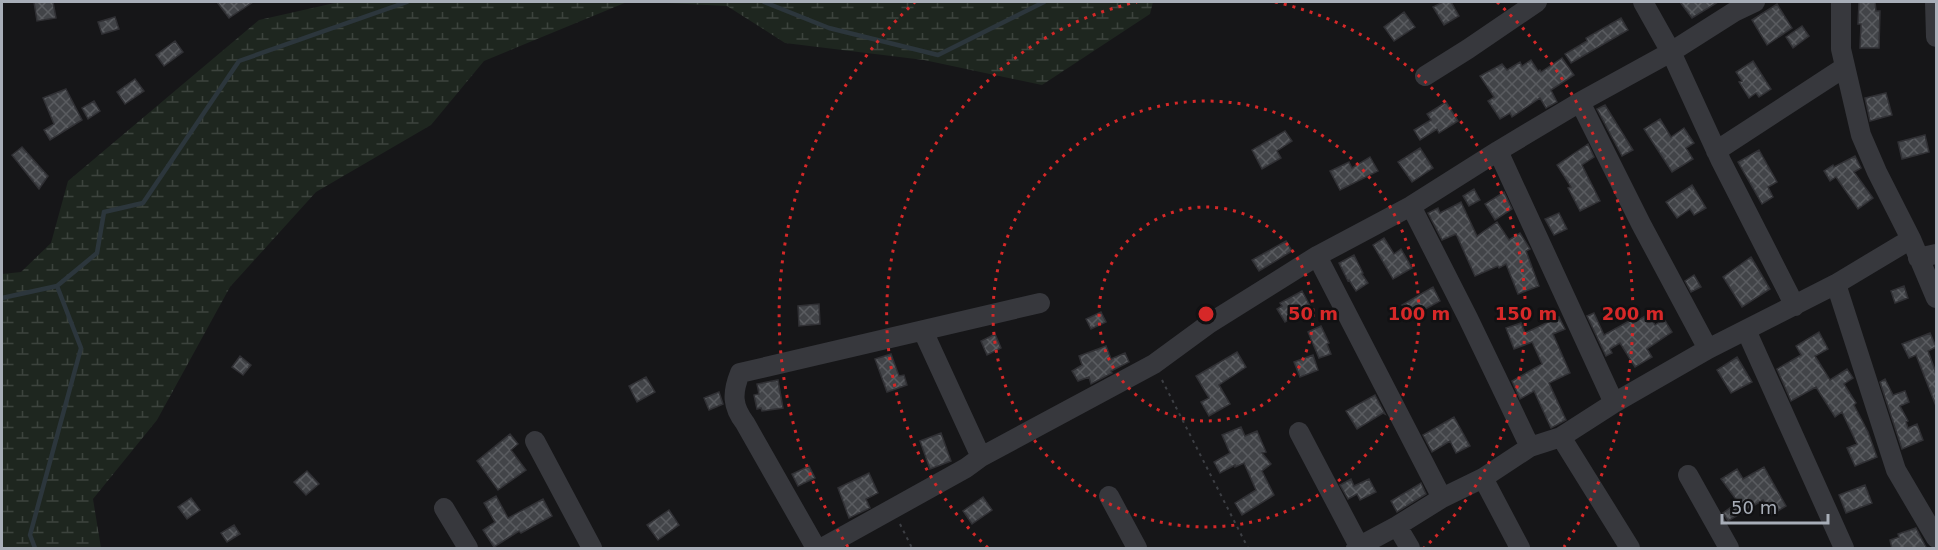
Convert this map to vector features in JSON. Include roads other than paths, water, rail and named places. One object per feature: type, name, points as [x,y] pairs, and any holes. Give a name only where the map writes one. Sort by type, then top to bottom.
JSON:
[{"type":"street","points":[[1425,76],[1537,2]]},
{"type":"street","points":[[1643,2],[1671,52],[1716,151],[1795,306]]},
{"type":"street","points":[[822,549],[966,468],[981,457],[1154,364],[1210,323],[1317,256],[1411,206],[1580,102],[1755,2]]},
{"type":"street","points":[[1841,2],[1841,49],[1861,135],[1876,172],[1911,239],[1927,256],[1936,298]]},
{"type":"street","points":[[1935,2],[1936,37]]},
{"type":"street","points":[[1716,151],[1845,67]]},
{"type":"street","points":[[1580,102],[1641,224],[1708,349]]},
{"type":"street","points":[[1498,151],[1614,403]]},
{"type":"street","points":[[1411,206],[1530,447]]},
{"type":"street","points":[[1299,432],[1358,547],[1442,498],[1483,478],[1530,447],[1561,437],[1614,403],[1708,349],[1836,284],[1911,239]]},
{"type":"street","points":[[1317,256],[1442,498]]},
{"type":"street","points":[[1836,284],[1896,470],[1936,538]]},
{"type":"street","points":[[816,549],[737,412],[734,387],[740,373],[1040,303]]},
{"type":"street","points":[[1746,330],[1844,549]]},
{"type":"street","points":[[923,331],[981,457]]},
{"type":"street","points":[[1561,437],[1630,549]]},
{"type":"street","points":[[535,441],[592,549]]},
{"type":"street","points":[[1688,475],[1729,549]]},
{"type":"street","points":[[1483,478],[1520,549]]},
{"type":"street","points":[[1109,496],[1137,549]]},
{"type":"street","points":[[444,508],[468,549]]},
{"type":"street","points":[[1397,526],[1410,549]]},
{"type":"waterway","points":[[2,298],[57,286],[97,253],[104,212],[143,203],[239,61],[407,2]]},
{"type":"waterway","points":[[764,2],[829,28],[938,55],[1044,2]]},
{"type":"waterway","points":[[35,548],[30,535],[81,348],[57,286]]}]
